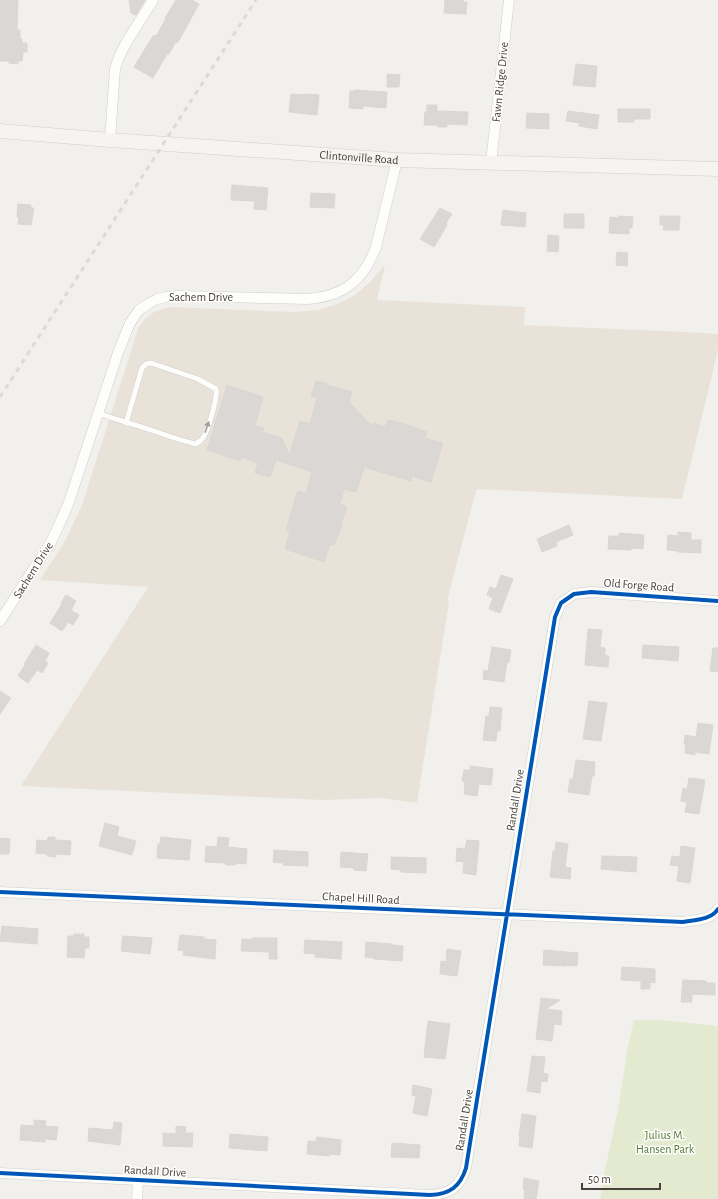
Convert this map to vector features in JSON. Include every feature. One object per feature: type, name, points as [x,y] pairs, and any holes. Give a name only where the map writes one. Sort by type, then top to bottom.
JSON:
[{"type":"main road","name":"Clintonville Road","points":[[0,131],[397,160],[718,169]]},
{"type":"street","points":[[110,140],[115,69],[126,43],[153,0]]},
{"type":"street","name":"Fawn Ridge Drive","points":[[491,163],[509,0]]},
{"type":"street","name":"Sachem Drive","points":[[0,620],[51,542],[60,523],[69,502],[118,353],[130,323],[139,310],[157,299],[166,297],[298,299],[332,295],[355,281],[366,269],[371,260],[376,247],[397,160]]},
{"type":"street","name":"Old Forge Road","points":[[561,602],[574,594],[591,592],[718,601]]},
{"type":"street","name":"Randall Drive","points":[[0,1173],[430,1195],[438,1195],[452,1190],[463,1178],[466,1168],[555,617],[561,602]]},
{"type":"street","name":"Chapel Hill Road","points":[[0,892],[683,922],[703,919],[718,909]]},
{"type":"street","points":[[136,1199],[138,1180]]},
{"type":"lane","points":[[98,413],[126,423],[179,440],[196,444],[203,439],[214,408],[217,393],[216,389],[198,379],[151,363],[146,364],[142,368],[126,423]]},
{"type":"shaded area","points":[[385,265],[377,300],[525,307],[524,325],[718,334],[718,350],[682,499],[477,489],[447,601],[449,602],[417,803],[383,798],[323,800],[21,786],[148,587],[40,580],[65,541],[82,505],[138,329],[144,320],[154,312],[169,307],[294,312],[319,310],[339,303],[355,295],[369,283]]},
{"type":"green space","name":"Julius M. Hansen Park","points":[[634,1020],[660,1020],[718,1026],[718,1199],[600,1199]]},
{"type":"building","points":[[0,0],[18,0],[17,30],[20,30],[20,39],[22,39],[22,43],[27,43],[27,52],[23,52],[22,61],[18,61],[18,64],[9,63],[9,61],[0,61]]},
{"type":"building","points":[[129,0],[145,0],[136,15],[131,13]]},
{"type":"building","points":[[176,0],[192,0],[199,4],[178,42],[175,43],[169,54],[167,54],[153,78],[134,67],[153,36],[157,35]]},
{"type":"building","points":[[445,0],[463,0],[463,2],[467,2],[466,14],[444,13]]},
{"type":"building","points":[[576,64],[597,66],[595,87],[573,85]]},
{"type":"building","points":[[387,74],[400,75],[399,87],[387,87]]},
{"type":"building","points":[[350,91],[387,92],[386,108],[363,106],[363,109],[349,108]]},
{"type":"building","points":[[291,94],[319,95],[317,115],[289,112]]},
{"type":"building","points":[[427,105],[437,105],[437,111],[468,112],[467,125],[447,124],[447,127],[438,127],[438,125],[424,125]]},
{"type":"building","points":[[618,109],[650,109],[650,119],[634,119],[634,122],[618,122]]},
{"type":"building","points":[[568,111],[599,115],[597,129],[579,126],[580,123],[566,121]]},
{"type":"building","points":[[527,113],[549,114],[549,129],[526,128]]},
{"type":"building","points":[[232,185],[268,188],[266,210],[254,209],[255,201],[231,200]]},
{"type":"building","points":[[311,193],[335,194],[334,208],[310,207]]},
{"type":"building","points":[[18,204],[31,205],[31,208],[34,208],[31,225],[18,224]]},
{"type":"building","points":[[440,208],[452,214],[434,247],[420,239]]},
{"type":"building","points":[[503,210],[526,213],[525,227],[501,225]]},
{"type":"building","points":[[564,214],[584,214],[584,228],[564,228]]},
{"type":"building","points":[[619,216],[633,217],[632,228],[629,228],[629,234],[609,233],[610,217],[619,218]]},
{"type":"building","points":[[660,216],[680,216],[679,230],[663,230],[664,225],[660,225]]},
{"type":"building","points":[[548,235],[559,236],[558,252],[547,251]]},
{"type":"building","points":[[617,252],[628,253],[627,266],[616,265]]},
{"type":"building","points":[[316,381],[352,392],[349,402],[371,425],[374,423],[385,427],[388,420],[405,424],[427,432],[425,438],[443,443],[431,482],[412,476],[411,481],[364,467],[356,492],[344,489],[340,504],[347,507],[334,545],[330,544],[324,562],[285,549],[290,532],[286,530],[296,496],[298,491],[306,493],[312,472],[276,460],[270,477],[255,473],[258,463],[241,457],[240,461],[207,450],[227,385],[263,397],[255,425],[264,428],[262,432],[282,438],[289,455],[300,421],[310,424],[317,398],[311,396]]},
{"type":"building","points":[[569,525],[573,535],[556,542],[557,546],[542,552],[537,539]]},
{"type":"building","points":[[678,532],[691,533],[691,540],[701,540],[701,553],[667,550],[668,535],[678,536]]},
{"type":"building","points":[[619,533],[644,535],[643,549],[608,549],[609,536],[619,536]]},
{"type":"building","points":[[501,575],[513,579],[500,613],[489,609],[493,598],[487,595],[490,587],[496,589]]},
{"type":"building","points":[[66,595],[76,601],[71,610],[79,615],[73,625],[68,622],[62,631],[50,623]]},
{"type":"building","points":[[588,629],[602,630],[600,647],[605,648],[605,655],[609,656],[608,667],[585,665]]},
{"type":"building","points":[[36,645],[49,653],[45,661],[48,663],[42,673],[37,670],[28,683],[18,676]]},
{"type":"building","points":[[643,645],[679,647],[678,661],[642,658]]},
{"type":"building","points":[[492,647],[511,650],[509,663],[507,662],[504,682],[483,679],[484,670],[488,671]]},
{"type":"building","points":[[713,648],[718,648],[718,672],[710,671]]},
{"type":"building","points":[[0,691],[11,698],[0,714]]},
{"type":"building","points":[[589,701],[607,703],[601,741],[583,739]]},
{"type":"building","points":[[490,707],[502,708],[500,731],[497,731],[496,741],[483,740],[486,716],[489,716]]},
{"type":"building","points":[[698,723],[713,725],[709,754],[695,752],[695,755],[685,753],[685,735],[696,737]]},
{"type":"building","points":[[576,760],[595,762],[594,776],[592,776],[589,795],[568,792],[570,779],[573,779]]},
{"type":"building","points":[[470,766],[493,769],[491,785],[479,784],[477,796],[464,794],[465,782],[462,781],[464,770],[470,770]]},
{"type":"building","points":[[689,778],[705,780],[699,814],[685,812],[687,802],[681,801],[683,788],[687,789]]},
{"type":"building","points":[[105,823],[119,827],[117,836],[136,841],[132,855],[99,846]]},
{"type":"building","points":[[48,837],[55,837],[55,840],[71,841],[70,855],[56,854],[56,857],[36,853],[37,840],[47,841]]},
{"type":"building","points":[[161,837],[191,840],[189,860],[157,858],[158,844],[160,844]]},
{"type":"building","points":[[218,837],[229,838],[228,847],[247,849],[246,864],[236,863],[235,865],[226,865],[226,863],[205,862],[206,846],[217,847]]},
{"type":"building","points":[[0,838],[10,839],[9,854],[0,854]]},
{"type":"building","points":[[467,840],[479,841],[476,875],[463,873],[464,862],[456,861],[457,848],[465,849]]},
{"type":"building","points":[[556,842],[568,844],[565,867],[571,868],[570,879],[550,877],[553,851],[555,851]]},
{"type":"building","points":[[681,846],[695,848],[690,883],[677,881],[679,866],[670,865],[672,856],[680,857]]},
{"type":"building","points":[[274,850],[308,852],[308,866],[283,865],[284,863],[273,862]]},
{"type":"building","points":[[341,852],[368,854],[366,871],[340,867]]},
{"type":"building","points":[[602,856],[637,857],[636,872],[601,869]]},
{"type":"building","points":[[391,857],[426,858],[426,873],[401,872],[401,870],[391,869]]},
{"type":"building","points":[[2,926],[38,929],[37,944],[0,941]]},
{"type":"building","points":[[74,934],[84,934],[84,937],[89,937],[89,948],[85,948],[84,958],[67,957],[68,936],[74,936]]},
{"type":"building","points":[[180,935],[204,937],[204,939],[216,940],[215,959],[183,955],[184,951],[178,950]]},
{"type":"building","points":[[123,936],[152,938],[150,954],[121,951]]},
{"type":"building","points":[[252,938],[277,938],[277,959],[269,959],[269,952],[241,951],[242,939],[252,940]]},
{"type":"building","points":[[305,940],[342,942],[341,959],[315,957],[315,954],[304,953]]},
{"type":"building","points":[[366,942],[403,946],[402,961],[365,957]]},
{"type":"building","points":[[447,949],[461,951],[457,976],[440,974],[441,961],[446,962]]},
{"type":"building","points":[[544,950],[578,953],[577,966],[543,965]]},
{"type":"building","points":[[622,967],[655,969],[655,983],[650,982],[650,989],[641,989],[641,981],[621,980]]},
{"type":"building","points":[[683,980],[715,983],[715,995],[692,994],[692,1002],[681,1002]]},
{"type":"building","points":[[541,998],[560,1000],[546,1009],[562,1011],[561,1025],[554,1024],[552,1041],[536,1039]]},
{"type":"building","points":[[428,1021],[450,1024],[445,1059],[424,1057]]},
{"type":"building","points":[[532,1056],[545,1057],[543,1073],[548,1074],[547,1082],[541,1081],[540,1093],[527,1091]]},
{"type":"building","points":[[413,1085],[432,1089],[427,1116],[413,1113],[416,1096],[412,1095]]},
{"type":"building","points":[[522,1114],[536,1116],[532,1148],[519,1146]]},
{"type":"building","points":[[34,1120],[46,1121],[45,1126],[58,1127],[56,1140],[45,1139],[45,1142],[20,1140],[21,1125],[34,1126]]},
{"type":"building","points":[[114,1122],[122,1123],[120,1145],[88,1141],[89,1128],[113,1130]]},
{"type":"building","points":[[176,1126],[186,1127],[185,1133],[193,1133],[192,1147],[163,1146],[163,1133],[176,1134]]},
{"type":"building","points":[[230,1134],[268,1137],[267,1151],[229,1148]]},
{"type":"building","points":[[317,1137],[341,1140],[340,1155],[329,1154],[329,1156],[307,1154],[308,1141],[316,1142]]},
{"type":"building","points":[[392,1143],[420,1145],[419,1158],[391,1157]]},
{"type":"building","points":[[524,1178],[539,1181],[536,1199],[524,1199]]},
{"type":"railway","points":[[0,397],[256,0]]},
{"type":"cycle path","points":[[0,1173],[430,1195],[449,1191],[457,1185],[464,1175],[466,1168],[555,617],[561,603],[574,594],[591,592],[718,601]]},
{"type":"cycle path","points":[[0,892],[683,922],[707,917],[715,913],[718,909]]}]
